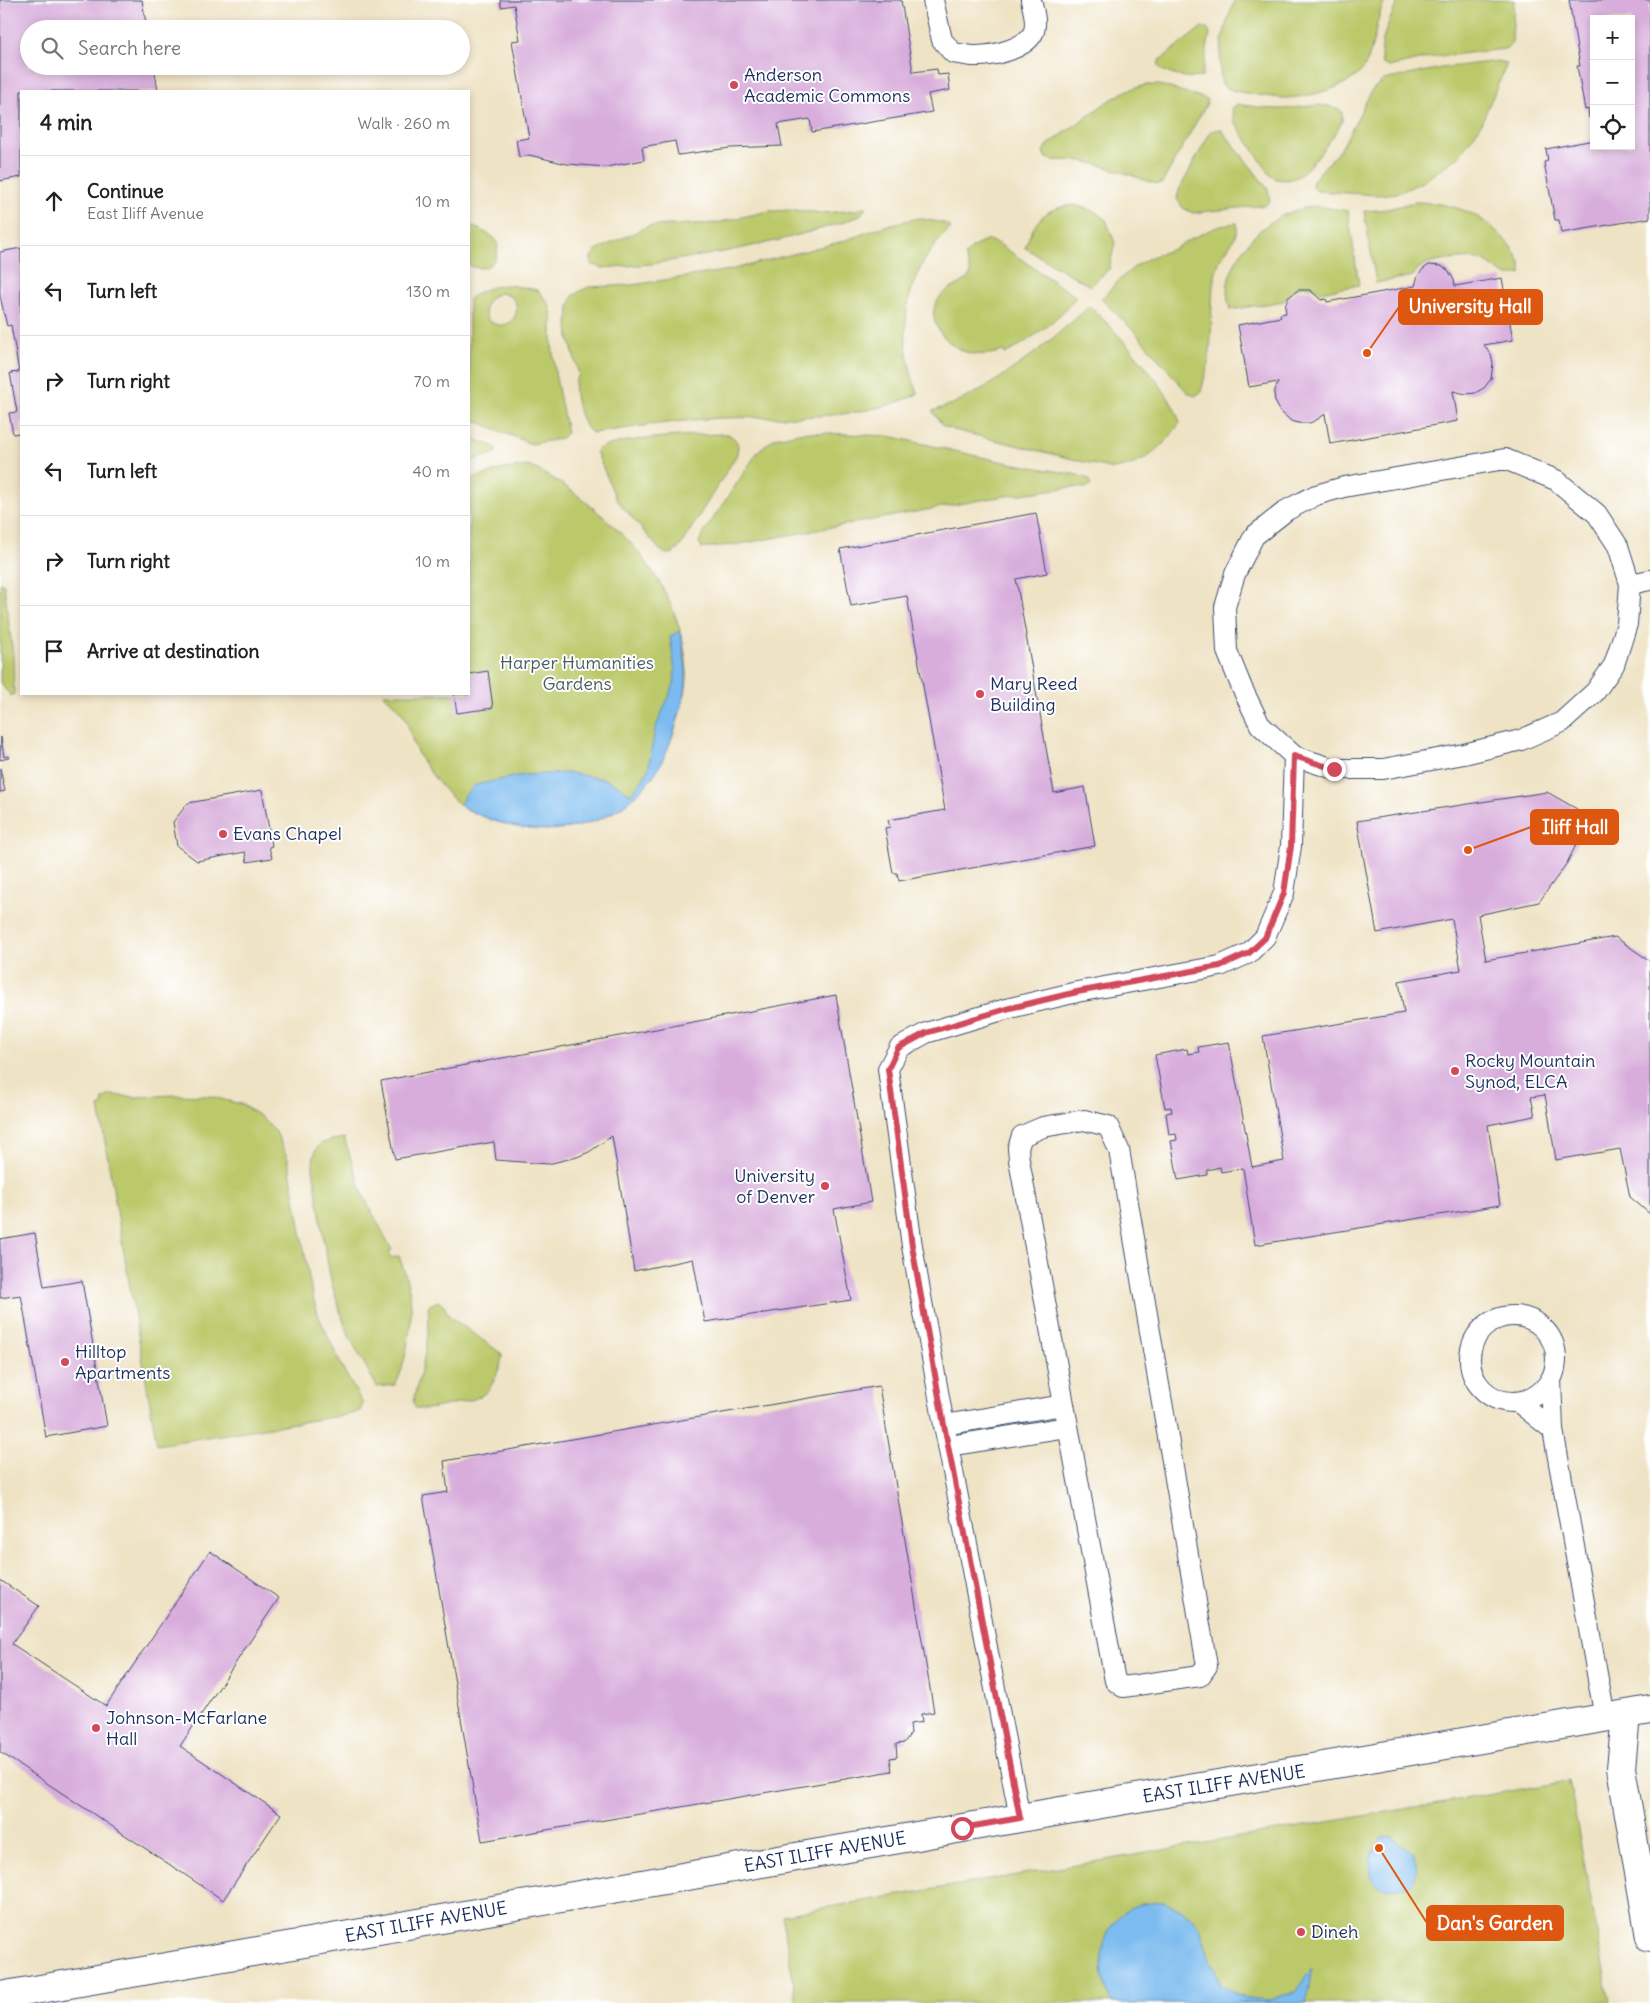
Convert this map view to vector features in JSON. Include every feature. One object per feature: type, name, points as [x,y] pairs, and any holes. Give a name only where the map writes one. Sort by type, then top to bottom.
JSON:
[{"type":"street","name":"EAST ILIFF AVENUE","points":[[0,1996],[1627,1714]]},
{"type":"street","points":[[1627,1714],[1621,1768],[1650,1937]]},
{"type":"lane","points":[[933,0],[942,40],[953,53],[977,56],[1010,51],[1029,38],[1034,31],[1035,18],[1031,0]]},
{"type":"lane","points":[[1505,459],[1556,480],[1597,514],[1618,546],[1630,584],[1627,624],[1614,665],[1596,692],[1562,722],[1520,740],[1464,754],[1383,769],[1334,769],[1294,756],[1260,725],[1227,651],[1225,607],[1235,574],[1254,536],[1287,510],[1316,495],[1344,487],[1505,459]]},
{"type":"lane","points":[[1630,584],[1650,580]]},
{"type":"lane","points":[[1020,1818],[944,1425],[912,1246],[888,1069],[898,1048],[926,1033],[1006,1009],[1077,992],[1220,966],[1249,953],[1265,938],[1284,893],[1291,846],[1294,756]]},
{"type":"lane","points":[[1084,1120],[1108,1126],[1119,1150],[1207,1666],[1200,1676],[1123,1687],[1115,1681],[1067,1427],[1018,1148],[1022,1136],[1043,1127],[1084,1120]]},
{"type":"lane","points":[[1517,1316],[1530,1319],[1542,1327],[1551,1338],[1556,1351],[1556,1366],[1551,1379],[1543,1390],[1531,1398],[1518,1402],[1503,1401],[1490,1395],[1480,1386],[1472,1373],[1470,1359],[1472,1345],[1479,1333],[1490,1323],[1503,1317],[1517,1316]]},
{"type":"lane","points":[[1551,1379],[1553,1430],[1627,1714]]},
{"type":"lane","points":[[1518,1402],[1553,1430]]},
{"type":"lane","points":[[944,1425],[1063,1405]]},
{"type":"lane","points":[[949,1446],[1067,1427]]},
{"type":"green space","points":[[1235,0],[1385,0],[1368,58],[1365,66],[1359,73],[1351,80],[1328,90],[1315,94],[1281,98],[1235,91],[1222,85],[1220,63],[1222,41],[1227,20]]},
{"type":"green space","points":[[1399,0],[1514,0],[1512,42],[1509,47],[1504,49],[1432,57],[1389,67],[1382,64],[1383,39]]},
{"type":"green space","points":[[1202,27],[1210,33],[1202,77],[1178,76],[1158,66],[1159,61]]},
{"type":"green space","points":[[1498,61],[1507,64],[1479,128],[1459,156],[1424,181],[1399,193],[1377,195],[1317,191],[1312,186],[1313,180],[1342,147],[1372,90],[1384,80],[1441,68]]},
{"type":"green space","points":[[1146,85],[1160,85],[1207,99],[1207,103],[1162,183],[1157,184],[1092,163],[1077,160],[1053,160],[1045,157],[1043,151],[1048,145],[1107,102],[1128,90]]},
{"type":"green space","points":[[1237,104],[1280,109],[1328,106],[1342,112],[1342,120],[1328,144],[1302,174],[1287,180],[1280,180],[1271,176],[1234,121],[1232,108]]},
{"type":"green space","points":[[1221,129],[1268,189],[1270,200],[1266,205],[1193,213],[1183,208],[1177,199],[1179,190],[1211,131]]},
{"type":"green space","points":[[1414,202],[1435,203],[1455,207],[1476,216],[1494,229],[1511,247],[1521,265],[1521,274],[1508,276],[1482,260],[1459,259],[1424,265],[1413,276],[1376,283],[1364,211],[1388,209]]},
{"type":"green space","points":[[1074,205],[1094,211],[1106,220],[1115,243],[1109,269],[1090,286],[1025,248],[1032,230],[1042,217],[1055,209]]},
{"type":"green space","points":[[865,206],[865,210],[860,215],[842,223],[780,240],[724,252],[651,264],[602,268],[591,264],[591,257],[596,250],[649,226],[716,223],[769,211],[795,210],[822,213],[858,210]]},
{"type":"green space","points":[[1317,206],[1348,211],[1359,285],[1320,292],[1305,286],[1295,289],[1284,301],[1230,310],[1227,293],[1229,277],[1236,261],[1251,240],[1270,223],[1280,217],[1304,208]]},
{"type":"green space","points":[[918,218],[944,223],[951,228],[935,245],[922,264],[913,284],[908,305],[907,349],[911,372],[918,394],[895,403],[871,409],[822,416],[706,419],[593,433],[586,428],[576,401],[575,386],[579,375],[569,338],[568,325],[569,307],[573,296],[580,291],[589,287],[632,285],[730,270],[840,242],[888,225]]},
{"type":"green space","points":[[1237,223],[1236,234],[1220,260],[1215,275],[1212,296],[1209,360],[1201,392],[1195,396],[1187,392],[1135,332],[1101,299],[1126,274],[1147,259],[1173,249],[1212,229]]},
{"type":"green space","points":[[470,225],[494,238],[498,246],[495,259],[489,265],[479,268],[470,266]]},
{"type":"green space","points":[[988,240],[999,244],[1076,297],[1044,329],[1005,354],[1004,351],[991,354],[973,354],[961,350],[946,340],[936,325],[934,316],[934,308],[941,295],[964,282],[971,274],[965,255],[973,247]]},
{"type":"green space","points":[[509,285],[538,290],[549,304],[552,315],[555,373],[567,433],[560,439],[531,444],[470,418],[470,298],[492,287]],"holes":[[[501,293],[510,296],[515,302],[517,309],[511,321],[498,325],[489,321],[485,307],[492,297]]]},
{"type":"green space","points":[[1090,306],[1114,330],[1141,362],[1175,409],[1180,423],[1159,448],[1143,460],[1113,469],[943,426],[932,411],[974,394],[995,381],[1036,352]]},
{"type":"green space","points":[[804,432],[889,436],[999,461],[1077,475],[1089,479],[1091,485],[1085,488],[1072,487],[992,498],[740,544],[702,548],[699,542],[703,534],[759,450],[775,438]]},
{"type":"green space","points":[[728,434],[737,443],[736,456],[681,545],[674,553],[666,554],[659,549],[616,499],[596,451],[618,443],[637,440]]},
{"type":"green space","points":[[470,437],[493,446],[496,448],[496,453],[470,462]]},
{"type":"green space","name":"Harper Humanities Gardens","points":[[528,466],[549,476],[579,496],[622,534],[650,568],[662,587],[679,627],[684,649],[687,684],[684,697],[670,742],[654,774],[638,793],[619,808],[599,819],[553,830],[530,829],[506,824],[464,808],[442,787],[428,769],[417,752],[404,716],[384,695],[470,695],[470,480],[503,469]]},
{"type":"green space","points":[[0,583],[4,585],[13,655],[14,694],[11,696],[0,683]]},
{"type":"green space","points":[[110,1095],[136,1097],[209,1096],[241,1104],[261,1117],[276,1132],[288,1159],[312,1294],[319,1317],[344,1371],[363,1404],[360,1411],[352,1414],[157,1445],[99,1107],[102,1106],[103,1099]]},
{"type":"green space","points":[[344,1138],[363,1195],[392,1250],[389,1253],[391,1258],[399,1256],[409,1289],[411,1317],[409,1337],[404,1360],[395,1385],[377,1387],[349,1336],[331,1281],[313,1159],[317,1148],[324,1142]]},
{"type":"green space","points":[[438,1301],[444,1306],[449,1316],[502,1354],[501,1360],[492,1384],[483,1395],[449,1405],[419,1409],[415,1408],[413,1402],[427,1342],[428,1306]]},
{"type":"green space","points":[[1569,1781],[1610,2003],[797,2003],[782,1915]]},
{"type":"water","points":[[679,631],[682,639],[686,671],[683,701],[663,760],[654,775],[635,796],[613,812],[589,823],[564,829],[538,830],[511,826],[485,818],[460,805],[465,795],[475,785],[523,775],[569,773],[604,779],[621,787],[630,794],[642,781],[648,770],[655,729],[674,684],[675,671],[670,637]]},
{"type":"water","points":[[1393,1836],[1412,1854],[1417,1869],[1413,1879],[1406,1885],[1396,1889],[1385,1888],[1376,1884],[1371,1876],[1370,1863],[1381,1838]]},
{"type":"water","points":[[1164,1902],[1186,1912],[1200,1928],[1211,1962],[1221,1984],[1246,1999],[1267,2001],[1295,1992],[1312,1968],[1306,2003],[1112,2003],[1103,1978],[1102,1965],[1106,1939],[1111,1927],[1119,1917],[1134,1906]]},
{"type":"building","points":[[0,0],[142,0],[145,20],[20,20],[20,75],[155,75],[158,90],[20,90],[20,177],[0,181]]},
{"type":"building","name":"Anderson Academic Commons","points":[[500,0],[901,0],[913,72],[937,69],[938,75],[948,74],[950,90],[928,94],[932,112],[812,132],[810,119],[778,124],[782,146],[730,148],[678,155],[675,141],[642,147],[644,160],[606,167],[567,164],[529,155],[519,157],[516,140],[529,138],[512,41],[520,40],[514,5],[501,7]]},
{"type":"building","points":[[1569,0],[1650,0],[1650,218],[1561,233],[1559,220],[1555,220],[1544,162],[1548,161],[1546,149],[1590,141],[1590,150],[1635,150],[1635,15],[1590,15],[1589,118],[1588,109],[1585,110],[1577,66],[1580,66]]},
{"type":"building","points":[[20,248],[20,433],[13,434],[9,413],[17,412],[10,373],[19,372],[11,325],[7,326],[0,296],[0,252]]},
{"type":"building","points":[[1429,265],[1441,266],[1448,270],[1455,286],[1502,278],[1513,340],[1484,345],[1491,354],[1493,363],[1491,379],[1484,388],[1475,393],[1466,394],[1453,391],[1458,421],[1330,444],[1325,414],[1310,423],[1291,421],[1280,411],[1275,401],[1274,393],[1278,382],[1249,387],[1238,325],[1281,317],[1280,314],[1286,313],[1285,306],[1288,298],[1298,290],[1310,290],[1321,300],[1326,299],[1327,302],[1415,286],[1418,275]]},
{"type":"building","name":"Mary Reed Building","points":[[1036,513],[1047,573],[1016,579],[1054,793],[1085,787],[1095,846],[899,881],[897,873],[893,873],[885,828],[890,827],[888,820],[945,810],[907,596],[851,606],[840,549]]},
{"type":"building","points":[[488,671],[493,708],[457,713],[454,695],[470,695],[470,674]]},
{"type":"building","points":[[1,737],[4,757],[8,756],[9,758],[0,760]]},
{"type":"building","points":[[0,768],[5,791],[0,792]]},
{"type":"building","name":"Evans Chapel","points":[[262,790],[272,846],[269,847],[272,858],[247,862],[245,852],[197,861],[177,846],[173,822],[188,803]]},
{"type":"building","points":[[1547,792],[1577,809],[1580,837],[1567,863],[1539,902],[1478,915],[1486,960],[1615,937],[1650,961],[1650,1214],[1630,1197],[1620,1149],[1556,1160],[1545,1095],[1531,1097],[1535,1116],[1488,1125],[1500,1205],[1255,1245],[1243,1168],[1221,1172],[1220,1167],[1207,1170],[1207,1175],[1178,1180],[1171,1141],[1177,1140],[1176,1134],[1169,1135],[1166,1113],[1172,1112],[1171,1107],[1165,1108],[1155,1055],[1187,1049],[1188,1054],[1199,1052],[1198,1047],[1229,1042],[1252,1167],[1284,1161],[1263,1036],[1404,1013],[1399,981],[1461,970],[1452,919],[1377,933],[1357,821]]},
{"type":"building","points":[[836,995],[871,1202],[834,1209],[851,1300],[705,1322],[693,1259],[634,1271],[612,1136],[589,1152],[548,1164],[496,1160],[494,1142],[395,1159],[381,1081]]},
{"type":"building","name":"Hilltop Apartments","points":[[35,1233],[44,1287],[82,1281],[107,1426],[46,1437],[21,1295],[0,1298],[0,1239]]},
{"type":"building","points":[[879,1386],[934,1712],[921,1714],[922,1722],[910,1724],[911,1733],[904,1743],[896,1744],[897,1757],[890,1758],[892,1771],[482,1841],[423,1496],[448,1492],[444,1461]]},
{"type":"building","name":"Johnson-McFarlane Hall","points":[[210,1551],[279,1598],[180,1746],[281,1814],[223,1900],[0,1752],[0,1580],[39,1606],[12,1644],[106,1706]]},
{"type":"place","name":"Anderson Academic Commons","points":[[734,85]]},
{"type":"place","name":"University Hall","points":[[1367,353]]},
{"type":"place","name":"Mary Reed Building","points":[[980,694]]},
{"type":"place","name":"Evans Chapel","points":[[223,834]]},
{"type":"place","name":"Iliff Hall","points":[[1468,850]]},
{"type":"place","name":"Rocky Mountain Synod, ELCA","points":[[1455,1071]]},
{"type":"place","name":"University of Denver","points":[[825,1186]]},
{"type":"place","name":"Hilltop Apartments","points":[[65,1362]]},
{"type":"place","name":"Johnson-McFarlane Hall","points":[[96,1728]]},
{"type":"place","name":"Dan's Garden","points":[[1379,1848]]},
{"type":"place","name":"Dineh","points":[[1301,1932]]},
{"type":"route","points":[[962,1828],[1020,1818],[944,1425],[912,1246],[888,1069],[898,1048],[926,1033],[1006,1009],[1077,992],[1220,966],[1249,953],[1265,938],[1284,893],[1291,846],[1294,756],[1334,769]]}]
